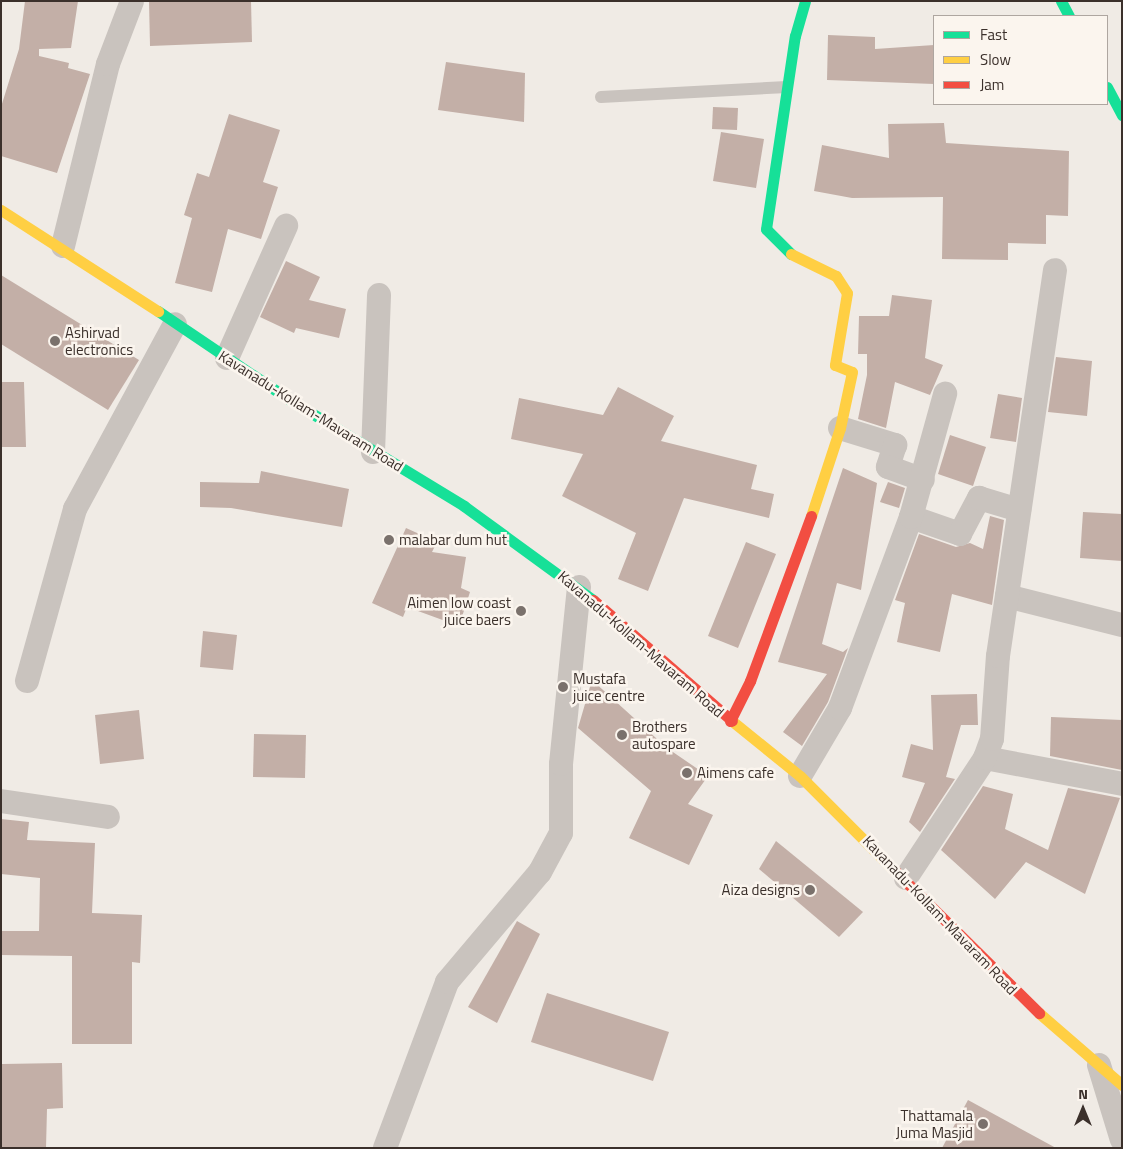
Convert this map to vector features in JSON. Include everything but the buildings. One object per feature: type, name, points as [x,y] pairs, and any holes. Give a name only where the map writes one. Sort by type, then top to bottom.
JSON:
[{"type":"main road","points":[[730,720],[750,681],[840,428],[852,372],[835,365],[847,294],[836,276],[792,255],[766,229],[787,87],[805,1]]},
{"type":"main road","points":[[1061,1],[1068,15]]},
{"type":"main road","points":[[1108,89],[1122,115]]},
{"type":"main road","name":"Kavanadu-Kollam-Mavaram Road","points":[[1,210],[63,246],[175,324],[373,452],[464,506],[580,587],[730,720],[800,776],[906,878],[1027,1003],[1122,1085]]},
{"type":"street","points":[[63,246],[108,64],[132,1]]},
{"type":"street","points":[[227,358],[286,226]]},
{"type":"street","points":[[906,878],[985,758],[997,717],[998,656],[1055,270]]},
{"type":"street","points":[[373,452],[379,295]]},
{"type":"street","points":[[27,681],[75,509],[175,324]]},
{"type":"street","points":[[800,776],[840,708],[911,517],[923,480],[945,394]]},
{"type":"street","points":[[840,428],[895,445],[888,467],[923,480]]},
{"type":"street","points":[[911,517],[960,534],[980,498],[1019,510]]},
{"type":"street","points":[[385,1148],[408,1075],[447,982],[540,872],[561,833],[561,764],[580,587]]},
{"type":"street","points":[[1007,596],[1122,625]]},
{"type":"street","points":[[985,758],[1122,784]]},
{"type":"street","points":[[1,801],[108,817]]},
{"type":"street","points":[[1099,1065],[1122,1140]]},
{"type":"lane","points":[[601,97],[787,87]]},
{"type":"traffic: fast","points":[[791,254],[766,229],[795,36],[805,1]]},
{"type":"traffic: fast","points":[[1061,1],[1068,15]]},
{"type":"traffic: fast","points":[[1108,89],[1122,115]]},
{"type":"traffic: fast","points":[[158,311],[290,400],[464,506],[593,600]]},
{"type":"traffic: slow","points":[[1,210],[158,311]]},
{"type":"traffic: slow","points":[[791,254],[836,276],[847,293],[835,365],[852,372],[840,428],[811,516]]},
{"type":"traffic: slow","points":[[732,721],[800,776],[894,870]]},
{"type":"traffic: slow","points":[[1039,1013],[1122,1085]]},
{"type":"traffic: jam","points":[[730,721],[750,681],[811,516]]},
{"type":"traffic: jam","points":[[593,600],[732,721]]},
{"type":"traffic: jam","points":[[894,870],[1039,1013]]},
{"type":"place","name":"Ashirvad electronics","points":[[55,341]]},
{"type":"place","name":"malabar dum hut","points":[[389,540]]},
{"type":"place","name":"Aimen low coast juice baers","points":[[521,611]]},
{"type":"place","name":"Mustafa juice centre","points":[[563,687]]},
{"type":"place","name":"Brothers autospare","points":[[622,735]]},
{"type":"place","name":"Aimens cafe","points":[[687,773]]},
{"type":"place","name":"Aiza designs","points":[[810,890]]},
{"type":"place","name":"Thattamala Juma Masjid","points":[[983,1124]]}]
